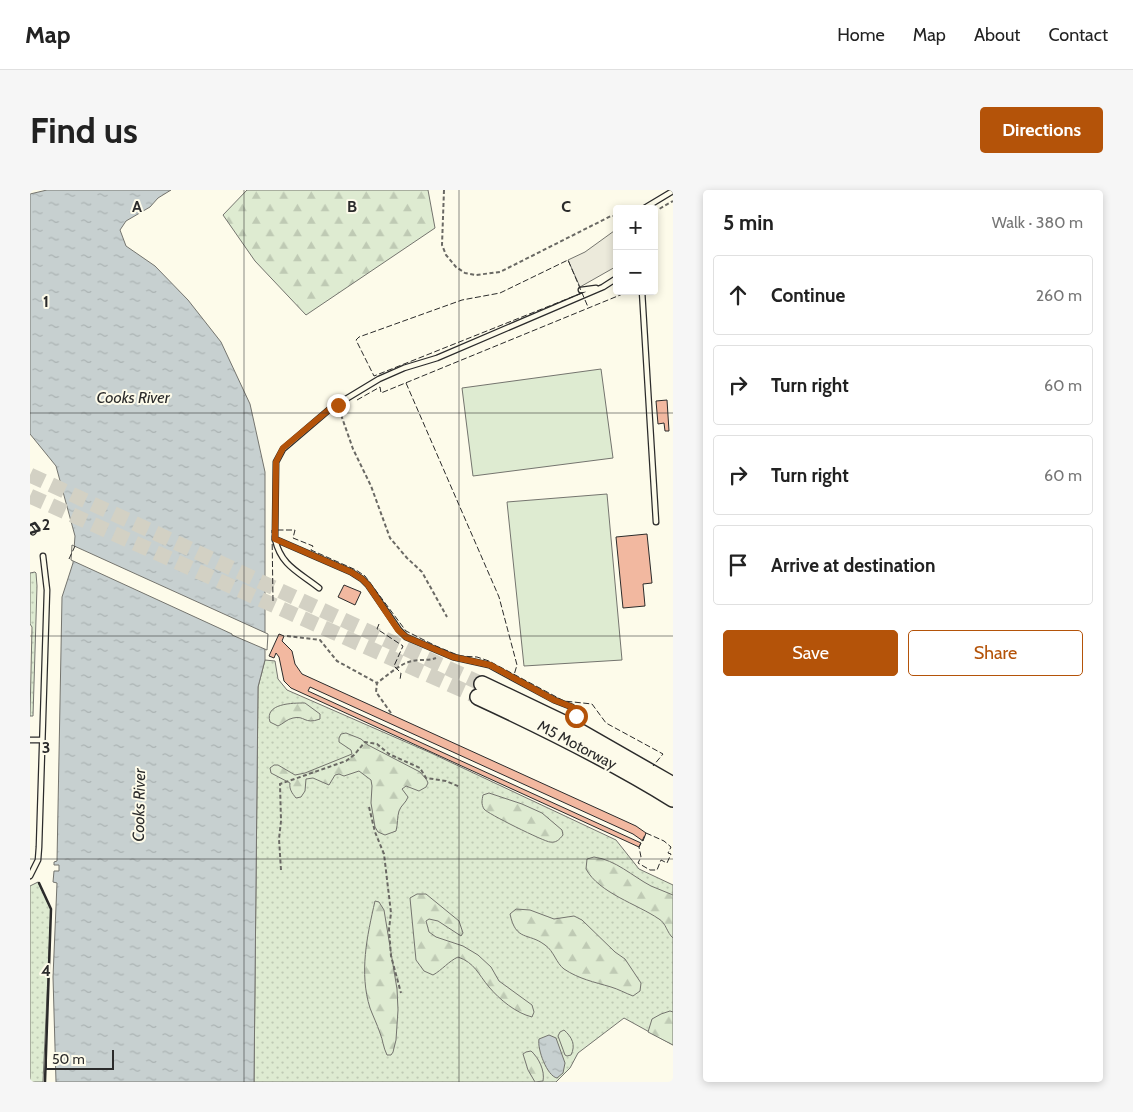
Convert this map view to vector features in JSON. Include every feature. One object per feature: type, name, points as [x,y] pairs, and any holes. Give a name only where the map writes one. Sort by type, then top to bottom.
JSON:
[{"type":"highway","name":"M5 Motorway","points":[[480,691],[558,726],[673,785]]},
{"type":"highway","name":"M5 Motorway","points":[[558,726],[673,800]]},
{"type":"lane","points":[[650,205],[673,192]]},
{"type":"lane","points":[[319,588],[291,568],[284,560],[275,539],[276,462],[283,448],[331,408],[379,379],[404,368],[436,358],[603,287],[613,281]]},
{"type":"lane","points":[[581,290],[603,287]]},
{"type":"lane","points":[[642,295],[656,522]]},
{"type":"lane","points":[[275,539],[351,572],[362,579],[375,594],[398,630],[406,637],[466,661],[490,665],[554,700],[572,707],[577,712],[558,726]]},
{"type":"lane","points":[[30,876],[38,860],[39,847],[47,590],[43,556]]},
{"type":"lane","points":[[30,740],[41,740]]},
{"type":"path","points":[[444,190],[442,245],[446,255],[456,267],[465,273],[476,275],[500,272],[613,216]]},
{"type":"path","points":[[658,210],[673,201]]},
{"type":"path","points":[[338,405],[353,449],[371,486],[390,538],[422,572],[447,617]]},
{"type":"path","points":[[287,636],[320,640],[337,661],[377,683]]},
{"type":"path","points":[[391,713],[376,692],[377,683],[397,668],[412,661],[434,659],[440,652]]},
{"type":"path","points":[[281,870],[279,839],[281,821],[280,784],[346,761],[365,742],[376,744],[395,757],[420,768],[426,778],[446,781],[460,787]]},
{"type":"path","points":[[369,807],[375,832],[384,854],[391,913],[389,929],[391,956],[401,993]]},
{"type":"green space","points":[[247,190],[428,190],[435,228],[306,315],[255,261],[223,215]]},
{"type":"green space","points":[[601,369],[613,458],[473,476],[462,388]]},
{"type":"green space","points":[[607,494],[622,660],[524,666],[507,502]]},
{"type":"green space","points":[[35,572],[37,586],[33,716],[30,716],[32,627],[30,624],[30,573]]},
{"type":"green space","points":[[265,660],[275,661],[278,679],[287,690],[431,753],[616,840],[639,869],[673,885],[673,1045],[624,1018],[578,1053],[570,1068],[556,1082],[254,1082],[258,687]]},
{"type":"green space","points":[[305,703],[320,714],[320,719],[308,721],[297,717],[289,719],[278,726],[270,722],[269,716],[275,708],[287,704]]},
{"type":"green space","points":[[346,733],[361,739],[368,745],[420,772],[428,783],[426,787],[419,791],[406,786],[402,789],[408,797],[399,811],[396,831],[385,835],[378,832],[375,827],[371,803],[371,780],[359,771],[344,776],[335,775],[329,785],[313,778],[306,779],[305,791],[301,797],[296,798],[291,791],[290,783],[271,773],[270,768],[278,765],[295,775],[305,773],[352,754],[351,750],[339,742],[341,734]]},
{"type":"green space","points":[[489,793],[542,813],[562,830],[563,835],[557,841],[546,841],[494,816],[487,812],[482,805],[483,795]]},
{"type":"green space","points":[[594,857],[610,861],[651,886],[673,895],[673,938],[661,921],[609,891],[592,877],[586,869],[587,859]]},
{"type":"green space","points":[[38,882],[51,909],[43,1082],[30,1082],[30,886]]},
{"type":"green space","points":[[417,894],[426,894],[459,921],[463,933],[461,936],[438,921],[429,919],[426,921],[429,932],[436,937],[463,946],[478,955],[491,967],[499,981],[532,1005],[534,1012],[532,1017],[514,1009],[498,997],[476,969],[464,959],[458,957],[433,975],[424,971],[416,960],[410,898]]},
{"type":"green space","points":[[375,901],[379,902],[384,910],[397,989],[396,1040],[391,1055],[387,1055],[370,1008],[365,981],[365,954]]},
{"type":"green space","points":[[516,909],[530,910],[554,919],[574,916],[582,920],[615,952],[625,959],[641,983],[640,991],[633,996],[581,978],[564,969],[548,948],[539,941],[519,933],[510,914]]},
{"type":"green space","points":[[670,1011],[673,1012],[673,1045],[648,1032],[652,1019]]},
{"type":"green space","points":[[564,1030],[571,1038],[573,1045],[571,1055],[567,1056],[558,1036]]},
{"type":"green space","points":[[531,1051],[541,1065],[543,1081],[535,1082],[528,1070],[523,1054]]},
{"type":"shaded area","points":[[613,232],[613,268],[580,287],[568,260],[585,252]]},
{"type":"water","name":"Cooks River","points":[[47,190],[171,190],[158,198],[150,207],[126,221],[120,230],[126,246],[155,266],[188,300],[221,342],[250,404],[265,472],[265,660],[258,687],[254,1082],[56,1082],[53,977],[57,883],[53,882],[54,871],[59,871],[59,865],[54,865],[54,862],[57,861],[62,597],[73,563],[75,536],[56,466],[30,434],[30,194]]},
{"type":"water","points":[[549,1035],[556,1038],[565,1063],[563,1073],[557,1078],[546,1067],[540,1049],[539,1039]]},
{"type":"pier","points":[[72,545],[268,634],[267,650],[71,560]]},
{"type":"building","points":[[667,400],[669,431],[665,431],[664,423],[658,424],[656,401]]},
{"type":"building","points":[[647,534],[652,583],[643,584],[645,606],[623,608],[616,537]]},
{"type":"building","points":[[344,585],[361,592],[355,605],[338,597]]},
{"type":"building","points":[[279,634],[284,636],[282,641],[292,651],[295,664],[302,674],[636,826],[646,833],[643,841],[633,834],[310,687],[308,691],[641,843],[639,847],[291,688],[284,681],[279,657],[276,653],[274,658],[269,656]]},
{"type":"tunnel","points":[[30,475],[482,684]]},
{"type":"tunnel","points":[[30,496],[478,697]]},
{"type":"fence","points":[[582,293],[374,376],[356,340],[359,337],[462,300],[500,293],[568,260],[588,307]]},
{"type":"fence","points":[[357,400],[380,387],[381,393],[620,295]]},
{"type":"fence","points":[[406,383],[499,597],[517,665],[514,675]]},
{"type":"fence","points":[[273,601],[272,530],[295,530],[293,538],[313,546],[311,550],[356,570],[365,576],[406,631],[460,656],[477,657],[489,661],[564,701],[592,704],[606,723],[663,754],[653,766]]},
{"type":"fence","points":[[69,559],[75,546]]},
{"type":"fence","points":[[379,624],[377,629],[403,646],[394,666],[401,673],[400,680]]},
{"type":"fence","points":[[646,833],[664,841],[671,847],[668,853],[671,854],[667,863],[661,860],[657,870],[650,870],[638,863],[641,857],[639,847],[646,833]]},
{"type":"wall","points":[[30,525],[35,523],[40,530],[30,533]]},
{"type":"wall","points":[[39,883],[51,909],[45,1082]]},
{"type":"route","points":[[338,405],[331,408],[283,448],[276,462],[275,539],[351,572],[362,579],[375,594],[398,630],[406,637],[453,657],[490,665],[554,700],[572,707],[577,712],[576,716]]}]
